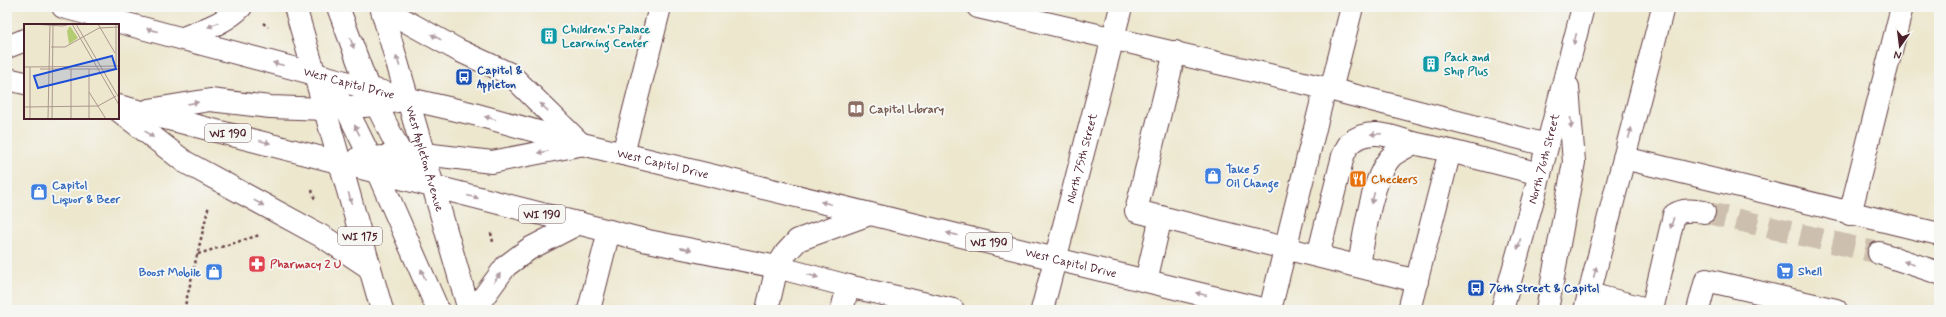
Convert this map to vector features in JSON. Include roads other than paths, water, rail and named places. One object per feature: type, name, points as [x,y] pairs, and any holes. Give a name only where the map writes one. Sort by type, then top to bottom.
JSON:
[{"type":"main road","name":"West Capitol Drive","points":[[63,7],[113,13],[183,38],[315,74],[372,96],[409,98],[474,114],[582,144],[1266,310]]},
{"type":"main road","points":[[183,38],[214,25],[241,7]]},
{"type":"main road","points":[[295,7],[315,74],[336,109],[374,164],[438,310]]},
{"type":"main road","points":[[338,7],[372,96],[402,156],[435,187]]},
{"type":"main road","points":[[382,7],[458,50],[510,74],[582,144]]},
{"type":"main road","name":"West Appleton Avenue","points":[[382,7],[424,154],[435,187],[469,310]]},
{"type":"main road","points":[[623,154],[660,7]]},
{"type":"main road","points":[[978,7],[1113,40],[1175,52],[1328,89],[1547,145]]},
{"type":"main road","name":"North 75th Street","points":[[1042,310],[1121,7]]},
{"type":"main road","points":[[1270,310],[1285,248],[1328,89],[1352,7]]},
{"type":"main road","name":"North 76th Street","points":[[1502,310],[1540,174],[1583,7]]},
{"type":"main road","points":[[1663,7],[1587,302],[1651,310],[1674,215],[1680,212],[1692,210],[1704,212]]},
{"type":"main road","points":[[1850,214],[1902,7]]},
{"type":"main road","points":[[90,24],[113,13]]},
{"type":"main road","points":[[7,47],[24,40]]},
{"type":"main road","points":[[1175,52],[1136,211],[1417,281]]},
{"type":"main road","points":[[1547,310],[1574,162],[1567,70]]},
{"type":"main road","points":[[7,79],[24,83]]},
{"type":"main road","points":[[140,112],[210,100],[270,107],[336,109],[372,96]]},
{"type":"main road","name":"WI 190","points":[[119,106],[339,161]]},
{"type":"main road","name":"WI 175","points":[[336,109],[339,161],[382,310]]},
{"type":"main road","points":[[119,111],[184,162],[325,238],[370,268]]},
{"type":"main road","points":[[1318,256],[1343,156],[1350,143],[1366,135],[1381,133],[1413,143],[1540,174]]},
{"type":"main road","points":[[1359,266],[1363,238],[1379,176],[1391,157],[1413,143]]},
{"type":"main road","points":[[339,161],[374,164],[402,156],[424,154],[492,162],[582,144]]},
{"type":"main road","points":[[1409,310],[1450,151]]},
{"type":"main road","points":[[1624,158],[1850,214],[1939,234]]},
{"type":"main road","name":"WI 190","points":[[374,164],[435,187],[648,241],[777,267],[848,286],[953,310]]},
{"type":"main road","points":[[767,310],[777,267],[786,253],[798,240],[870,214]]},
{"type":"main road","points":[[1146,281],[1161,217]]},
{"type":"main road","points":[[474,310],[506,266],[529,249],[578,223]]},
{"type":"main road","points":[[589,310],[609,231]]},
{"type":"main road","points":[[1879,253],[1939,273]]},
{"type":"main road","points":[[1698,310],[1706,280],[1836,310]]},
{"type":"main road","points":[[842,310],[848,286]]},
{"type":"tunnel","points":[[1704,212],[1879,253]]},
{"type":"place","name":"Children's Palace Learning Center","points":[[549,36]]},
{"type":"place","name":"Pack and Ship Plus","points":[[1431,64]]},
{"type":"place","name":"Capitol & Appleton","points":[[464,77]]},
{"type":"place","name":"Capitol Library","points":[[856,109]]},
{"type":"place","name":"Take 5 Oil Change","points":[[1213,176]]},
{"type":"place","name":"Checkers","points":[[1358,179]]},
{"type":"place","name":"Capitol Liquor & Beer","points":[[39,192]]},
{"type":"place","name":"Pharmacy 2 U","points":[[257,264]]},
{"type":"place","name":"Shell","points":[[1785,271]]},
{"type":"place","name":"Boost Mobile","points":[[214,272]]},
{"type":"place","name":"76th Street & Capitol","points":[[1476,288]]}]
